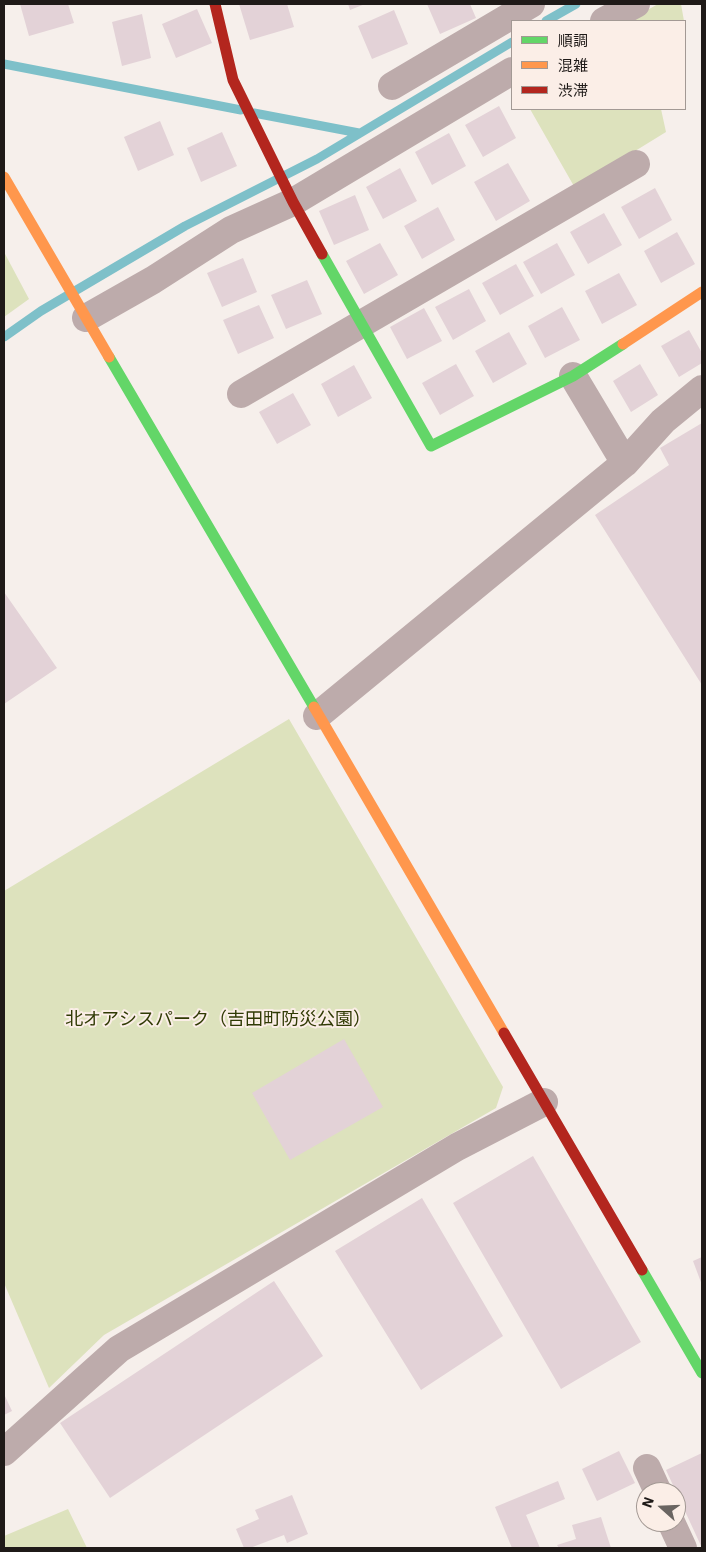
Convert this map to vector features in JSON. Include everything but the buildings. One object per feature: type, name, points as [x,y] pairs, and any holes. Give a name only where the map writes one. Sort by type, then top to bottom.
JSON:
[{"type":"street","points":[[215,4],[233,80],[239,93],[291,198],[431,446],[573,376],[702,292]]},
{"type":"street","points":[[392,86],[531,4]]},
{"type":"street","points":[[606,20],[636,4]]},
{"type":"street","points":[[84,314],[153,280],[231,230],[291,198],[511,72]]},
{"type":"street","points":[[241,394],[636,164]]},
{"type":"street","points":[[4,177],[702,1373]]},
{"type":"street","points":[[573,376],[625,463]]},
{"type":"street","points":[[317,716],[625,463],[663,421],[702,389]]},
{"type":"street","points":[[4,1452],[119,1349],[457,1147],[544,1102]]},
{"type":"street","points":[[676,1532],[683,1548]]},
{"type":"green space","points":[[658,4],[681,4],[684,20],[630,20]]},
{"type":"green space","points":[[531,110],[661,110],[666,132],[575,188]]},
{"type":"green space","points":[[4,252],[29,299],[4,317]]},
{"type":"green space","name":"北オアシスパーク（吉田町防災公園）","points":[[289,719],[503,1087],[496,1108],[104,1335],[49,1388],[4,1283],[4,891]]},
{"type":"green space","points":[[68,1509],[87,1548],[4,1548],[4,1536]]},
{"type":"waterway","points":[[548,20],[576,4]]},
{"type":"waterway","points":[[4,337],[41,311],[185,226],[317,159],[511,43]]},
{"type":"waterway","points":[[4,64],[241,110]]},
{"type":"waterway","points":[[254,113],[359,133]]},
{"type":"traffic: fast","points":[[322,254],[431,446],[573,376],[623,344]]},
{"type":"traffic: fast","points":[[109,357],[314,707]]},
{"type":"traffic: fast","points":[[642,1270],[702,1373]]},
{"type":"traffic: slow","points":[[4,177],[109,357]]},
{"type":"traffic: slow","points":[[623,344],[702,292]]},
{"type":"traffic: slow","points":[[314,707],[504,1033]]},
{"type":"traffic: jam","points":[[215,4],[233,80],[293,202],[322,254]]},
{"type":"traffic: jam","points":[[504,1033],[642,1270]]}]
